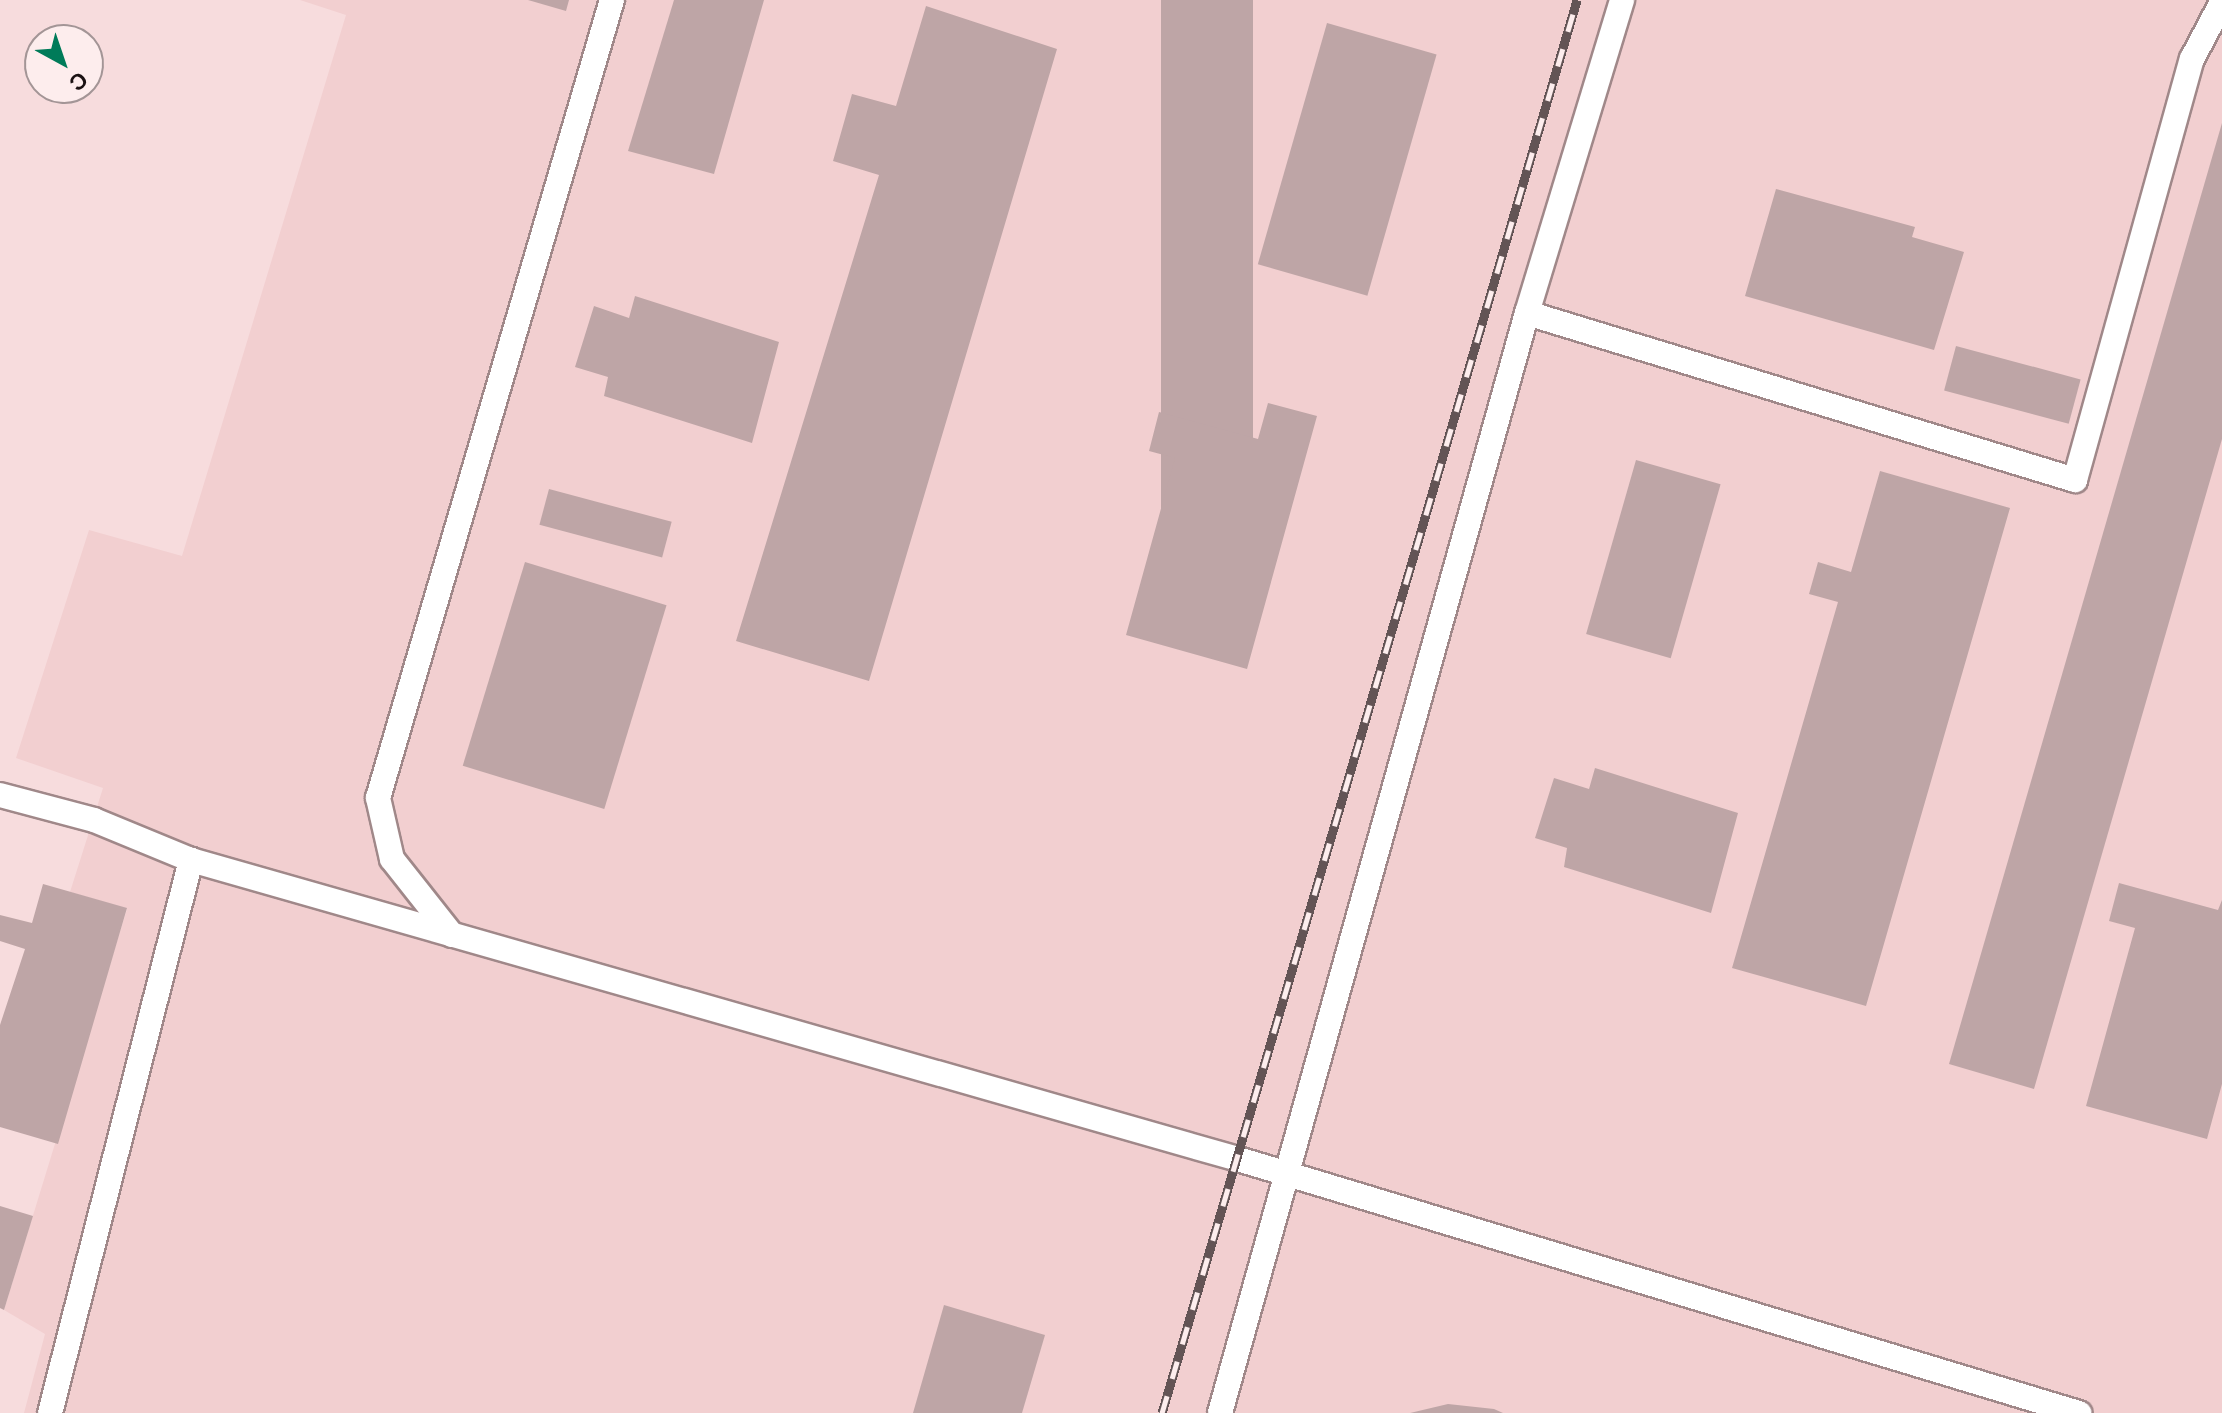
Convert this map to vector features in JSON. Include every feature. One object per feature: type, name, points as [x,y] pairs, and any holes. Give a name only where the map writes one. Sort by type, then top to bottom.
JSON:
[{"type":"lane","points":[[452,935],[392,859],[378,798],[612,0]]},
{"type":"lane","points":[[1220,1413],[1527,313],[1622,0]]},
{"type":"lane","points":[[1527,313],[2075,480],[2192,59],[2222,2]]},
{"type":"lane","points":[[0,795],[94,820],[191,860],[1288,1174],[2079,1413]]},
{"type":"lane","points":[[50,1413],[191,860]]},
{"type":"shaded area","points":[[300,0],[2222,0],[2222,1413],[24,1413],[45,1334],[4,1310],[127,909],[70,892],[103,788],[16,758],[89,530],[182,556],[346,15]]},
{"type":"building","points":[[528,0],[569,0],[566,11]]},
{"type":"building","points":[[674,0],[764,0],[714,174],[628,151]]},
{"type":"building","points":[[1161,0],[1253,0],[1253,618],[1161,618]]},
{"type":"building","points":[[926,6],[1057,49],[869,681],[736,641],[879,175],[833,161],[852,94],[896,106]]},
{"type":"building","points":[[1327,23],[1437,54],[1367,296],[1258,264]]},
{"type":"building","points":[[2222,123],[2222,439],[2034,1089],[1949,1064]]},
{"type":"building","points":[[1776,189],[1915,227],[1912,237],[1964,252],[1934,350],[1745,296]]},
{"type":"building","points":[[635,296],[779,342],[752,443],[604,396],[608,377],[575,367],[594,306],[629,318]]},
{"type":"building","points":[[1956,346],[2081,379],[2069,424],[1944,390]]},
{"type":"building","points":[[1268,403],[1317,416],[1247,669],[1126,635],[1175,458],[1149,451],[1159,412],[1258,439]]},
{"type":"building","points":[[1636,460],[1721,484],[1671,658],[1586,634]]},
{"type":"building","points":[[1880,471],[2010,508],[1866,1006],[1732,968],[1838,602],[1809,594],[1818,562],[1851,572]]},
{"type":"building","points":[[549,489],[672,522],[662,558],[539,525]]},
{"type":"building","points":[[525,562],[667,605],[604,809],[463,766]]},
{"type":"building","points":[[1595,768],[1738,813],[1711,913],[1564,867],[1567,848],[1535,838],[1554,778],[1589,789]]},
{"type":"building","points":[[2119,883],[2218,910],[2222,900],[2222,1084],[2207,1139],[2086,1106],[2135,928],[2109,921]]},
{"type":"building","points":[[43,884],[127,908],[58,1144],[0,1127],[0,1025],[25,949],[0,941],[0,915],[32,923]]},
{"type":"building","points":[[0,1206],[33,1216],[4,1310],[0,1308]]},
{"type":"building","points":[[944,1305],[1045,1335],[1022,1413],[913,1413]]},
{"type":"building","points":[[1448,1404],[1494,1409],[1503,1413],[1410,1413]]},
{"type":"railway","points":[[1162,1413],[1577,0]]}]
